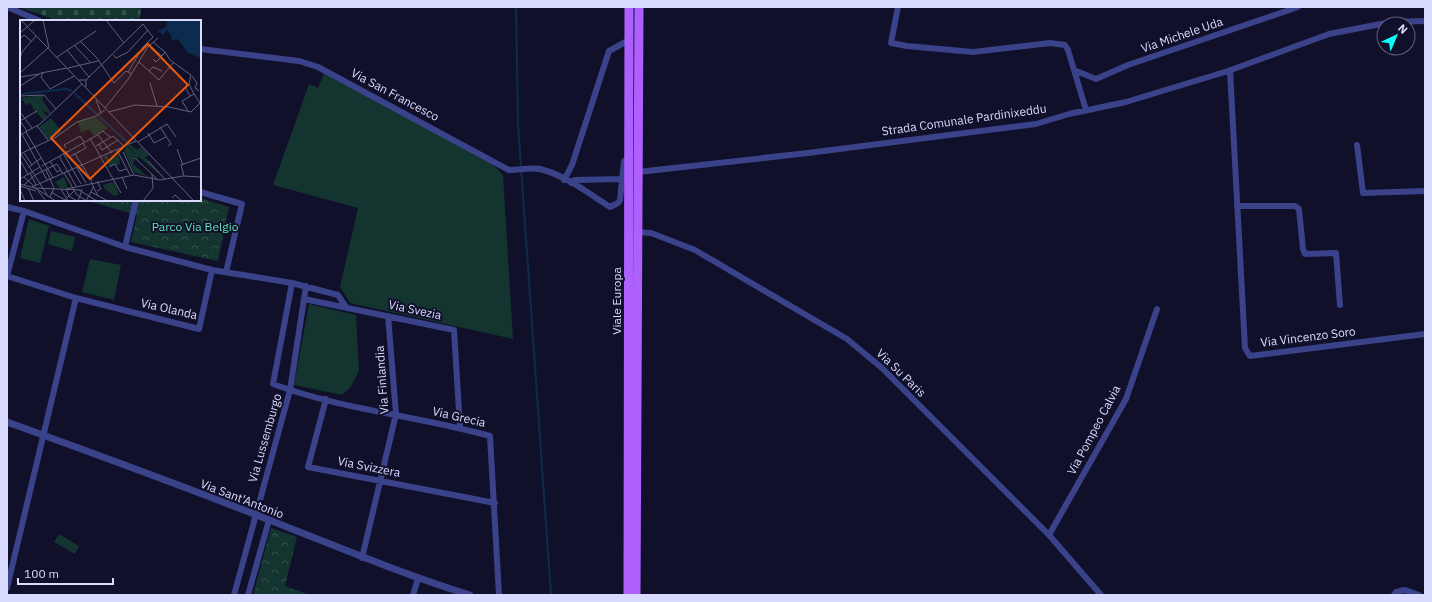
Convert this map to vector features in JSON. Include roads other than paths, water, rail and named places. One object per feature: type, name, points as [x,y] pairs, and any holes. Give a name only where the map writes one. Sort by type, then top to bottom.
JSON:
[{"type":"main road","name":"Viale Europa","points":[[628,595],[630,7]]},
{"type":"main road","name":"Viale Europa","points":[[636,595],[639,7]]},
{"type":"street","points":[[898,7],[891,43],[907,46],[973,52],[1050,43],[1065,45],[1068,50],[1086,110]]},
{"type":"street","name":"Via Michele Uda","points":[[1074,70],[1096,79],[1128,65],[1298,7]]},
{"type":"street","points":[[7,8],[37,20]]},
{"type":"street","name":"Strada Comunale Pardinixeddu","points":[[638,172],[808,153],[1036,124],[1086,110],[1132,100],[1230,70],[1329,34],[1391,22],[1425,20]]},
{"type":"street","points":[[564,180],[572,165],[608,51],[629,40]]},
{"type":"street","name":"Via San Francesco","points":[[201,49],[299,61],[318,67],[509,170],[538,169],[571,183],[610,207],[618,203],[620,200],[624,161],[629,159]]},
{"type":"street","name":"Via Vincenzo Soro","points":[[1230,70],[1245,348],[1250,356],[1425,334]]},
{"type":"street","points":[[1357,145],[1363,193],[1425,190]]},
{"type":"street","points":[[571,183],[574,180],[622,179]]},
{"type":"street","points":[[201,192],[242,204],[226,272]]},
{"type":"street","points":[[125,247],[136,201]]},
{"type":"street","points":[[1237,206],[1295,206],[1299,209],[1303,249],[1305,254],[1336,253],[1340,305]]},
{"type":"street","points":[[7,207],[24,211],[125,247],[212,270],[292,283],[338,295],[346,307]]},
{"type":"street","name":"Via Olanda","points":[[24,211],[7,276],[76,298],[199,329],[212,270]]},
{"type":"street","name":"Via Su Paris","points":[[638,232],[651,233],[695,250],[847,339],[882,368],[1049,534],[1101,595]]},
{"type":"street","name":"Via Lussemburgo","points":[[290,390],[273,384],[292,283]]},
{"type":"street","name":"Via Lussemburgo","points":[[234,595],[290,390],[306,286]]},
{"type":"street","points":[[7,588],[76,298]]},
{"type":"street","name":"Via Svezia","points":[[304,299],[454,330],[460,427]]},
{"type":"street","name":"Via Pompeo Calvia","points":[[1049,534],[1126,399],[1157,309]]},
{"type":"street","name":"Via Finlandia","points":[[362,558],[396,414],[388,316]]},
{"type":"street","name":"Via Grecia","points":[[290,390],[460,427],[490,436],[500,595]]},
{"type":"street","name":"Via Svizzera","points":[[326,399],[308,467],[495,503]]},
{"type":"street","name":"Via Sant'Antonio","points":[[7,422],[255,514],[362,558],[418,579],[470,595]]},
{"type":"street","points":[[248,595],[269,520]]},
{"type":"street","points":[[413,595],[418,579]]},
{"type":"street","points":[[1394,595],[1396,592],[1405,590],[1419,595]]},
{"type":"waterway","points":[[516,7],[518,124],[551,595]]},
{"type":"park label","name":"Parco Via Belgio","points":[[195,227]]}]
